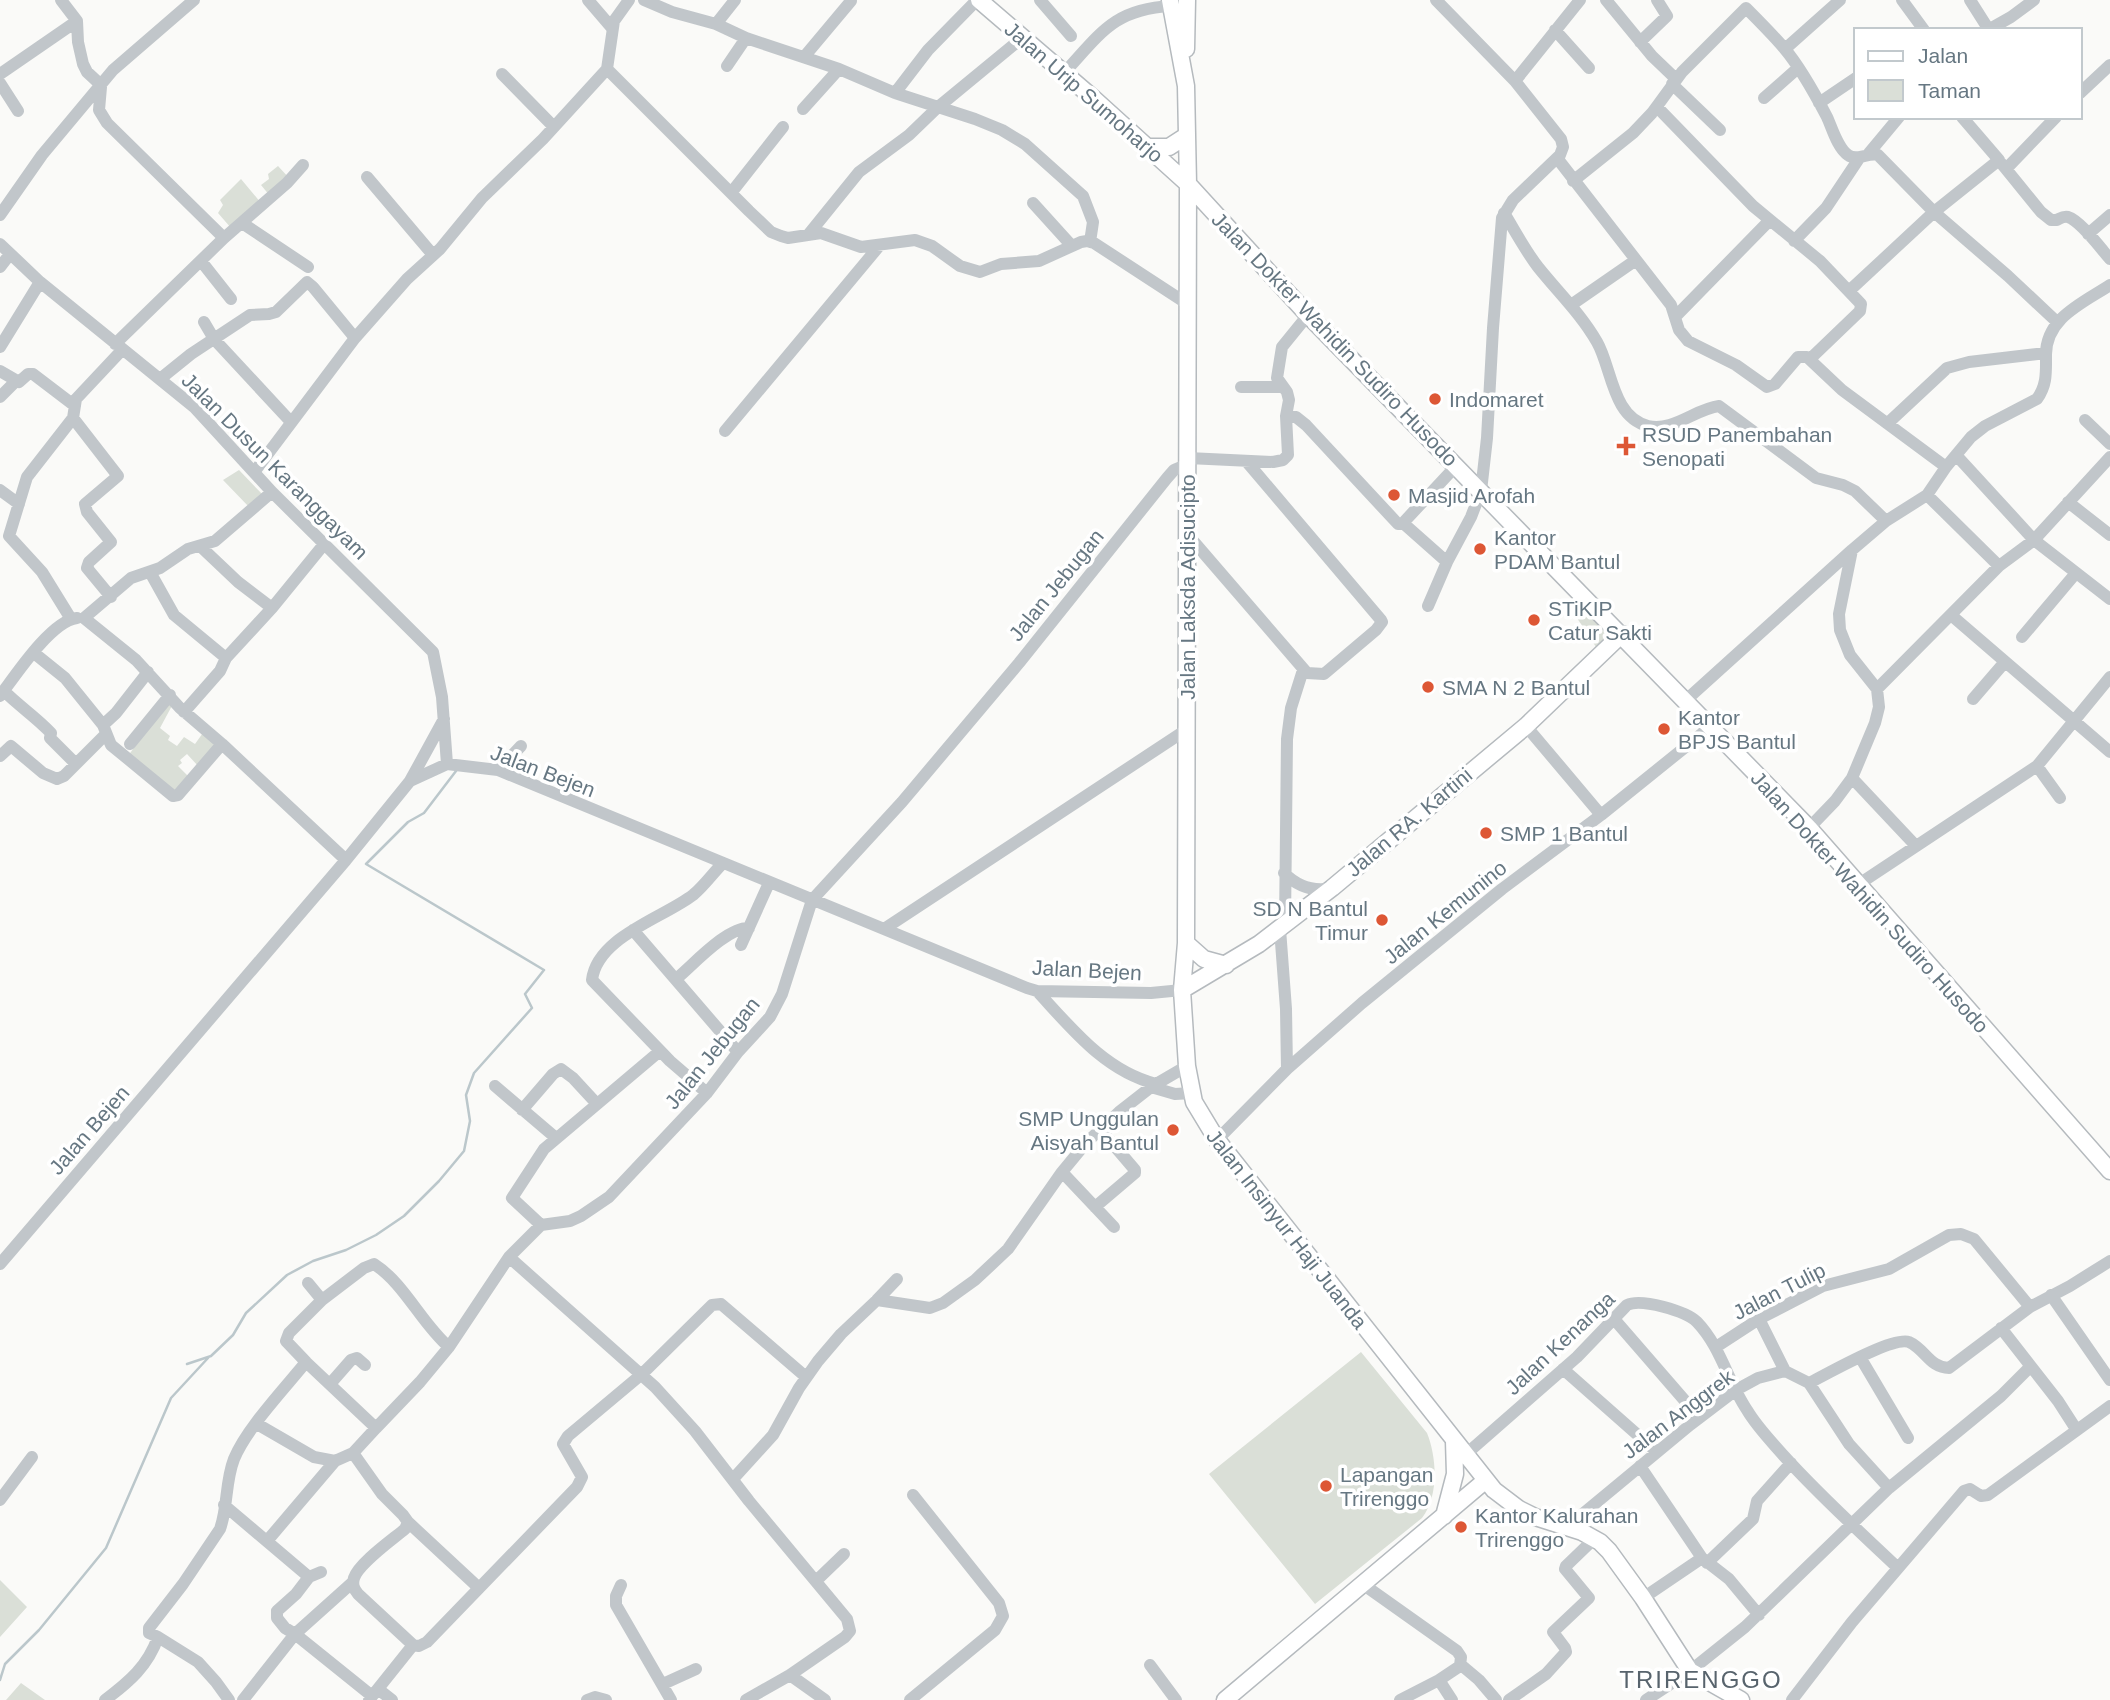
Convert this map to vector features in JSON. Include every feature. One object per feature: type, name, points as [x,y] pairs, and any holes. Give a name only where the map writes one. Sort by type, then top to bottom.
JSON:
[{"type":"main road","name":"Jalan Urip Sumoharjo","points":[[978,0],[1064,72],[1188,184]]},
{"type":"main road","points":[[1186,86],[1187,0]]},
{"type":"main road","points":[[1171,3],[1186,86]]},
{"type":"main road","name":"Jalan Laksda Adisucipto","points":[[1182,990],[1186,943],[1188,535],[1186,86]]},
{"type":"main road","points":[[1149,147],[1169,147],[1186,136]]},
{"type":"main road","name":"Jalan Dokter Wahidin Sudiro Husodo","points":[[1188,184],[1308,315],[1622,634],[1709,728],[1810,828],[2110,1171]]},
{"type":"main road","points":[[1188,240],[1193,227],[1201,220],[1214,219],[1225,225]]},
{"type":"main road","name":"Jalan RA. Kartini","points":[[1182,990],[1226,965],[1332,888],[1526,726],[1622,634]]},
{"type":"main road","points":[[1186,943],[1204,959],[1226,965]]},
{"type":"main road","name":"Jalan Insinyur Haji Juanda","points":[[1182,990],[1187,1066],[1198,1112],[1217,1140],[1465,1455],[1494,1490],[1519,1509],[1595,1538],[1609,1551],[1643,1598],[1690,1671],[1741,1700]]},
{"type":"main road","points":[[1444,1516],[1455,1474],[1454,1441]]},
{"type":"main road","points":[[1225,1700],[1486,1480]]},
{"type":"street","points":[[61,0],[78,21],[78,42],[83,64],[87,72],[102,84]]},
{"type":"street","points":[[0,215],[42,155],[102,84],[143,42],[194,0]]},
{"type":"street","points":[[588,0],[612,28]]},
{"type":"street","points":[[255,471],[355,338],[482,198],[554,127],[607,69],[612,28],[629,0]]},
{"type":"street","points":[[644,0],[1002,130],[1024,144],[1076,187],[1090,210],[1093,222],[1090,242]]},
{"type":"street","points":[[716,24],[735,0]]},
{"type":"street","points":[[895,93],[928,50],[978,0]]},
{"type":"street","points":[[1040,0],[1071,36]]},
{"type":"street","points":[[1429,606],[1481,491],[1504,213],[1513,200],[1563,151],[1563,144],[1515,81],[1436,0]]},
{"type":"street","points":[[1515,81],[1580,0]]},
{"type":"street","points":[[1606,0],[1674,81],[1720,130]]},
{"type":"street","points":[[1640,41],[1667,16],[1657,0]]},
{"type":"street","points":[[1785,49],[1840,0]]},
{"type":"street","points":[[1902,0],[1923,28]]},
{"type":"street","points":[[1970,0],[1988,28]]},
{"type":"street","points":[[1993,28],[2034,0]]},
{"type":"street","points":[[804,57],[851,1]]},
{"type":"street","points":[[1064,72],[1115,20],[1141,9],[1171,3]]},
{"type":"street","points":[[1573,181],[1627,140],[1657,107],[1674,81],[1742,4],[1785,49],[1819,103],[1844,151],[1852,157],[1878,155],[1934,212],[2057,322]]},
{"type":"street","points":[[0,74],[78,21]]},
{"type":"street","points":[[1555,30],[1589,68]]},
{"type":"street","points":[[727,66],[746,38]]},
{"type":"street","points":[[808,235],[859,172],[909,135],[937,108],[1022,38]]},
{"type":"street","points":[[1764,98],[1798,68]]},
{"type":"street","points":[[607,69],[771,232],[788,238],[821,233],[862,247],[909,240],[920,241],[932,246],[960,266],[980,272],[1001,264],[1039,261],[1071,245],[1090,242],[1186,303]]},
{"type":"street","points":[[803,109],[839,69]]},
{"type":"street","points":[[2082,91],[2108,70]]},
{"type":"street","points":[[502,74],[554,127]]},
{"type":"street","points":[[1819,103],[1854,79]]},
{"type":"street","points":[[0,83],[18,111]]},
{"type":"street","points":[[102,84],[98,107],[103,118],[224,238]]},
{"type":"street","points":[[1657,107],[1769,220],[1820,261],[1861,304],[1861,309],[1810,359]]},
{"type":"street","points":[[1794,241],[1826,208],[1865,155],[1897,119]]},
{"type":"street","points":[[1964,119],[2047,217],[2057,220],[2069,217],[2110,259]]},
{"type":"street","points":[[1849,291],[1934,212],[2003,164],[2054,119]]},
{"type":"street","points":[[731,193],[783,127]]},
{"type":"street","points":[[1557,158],[1671,305],[1679,330],[1688,341],[1736,365],[1767,387],[1776,384],[1798,357],[1804,356],[1842,390],[1946,467]]},
{"type":"street","points":[[303,165],[287,183],[201,261],[118,347],[76,399],[74,412],[27,477],[4,539],[42,572],[78,618],[148,672],[184,712],[346,860]]},
{"type":"street","points":[[367,177],[433,255]]},
{"type":"street","points":[[1033,203],[1071,245]]},
{"type":"street","points":[[1504,213],[1536,265],[1571,305],[1598,343],[1610,381],[1622,405],[1642,424],[1661,427],[1719,406],[1816,478],[1855,491],[1886,521]]},
{"type":"street","points":[[2088,234],[2110,215]]},
{"type":"street","points":[[1676,316],[1769,220]]},
{"type":"street","points":[[242,223],[308,267]]},
{"type":"street","name":"Jalan Dusun Karanggayam","points":[[0,244],[40,282],[194,407],[272,492],[433,652],[440,680],[447,764]]},
{"type":"street","points":[[724,431],[880,245]]},
{"type":"street","points":[[0,267],[10,254]]},
{"type":"street","points":[[1571,305],[1636,260]]},
{"type":"street","points":[[201,261],[231,299]]},
{"type":"street","points":[[0,347],[40,282]]},
{"type":"street","points":[[160,379],[250,315],[276,312],[307,282],[355,338]]},
{"type":"street","points":[[1685,701],[1886,521],[1927,495],[1971,437],[1985,426],[2037,399],[2047,373],[2046,353],[2049,338],[2057,322],[2110,285]]},
{"type":"street","points":[[1188,461],[1279,461],[1288,454],[1286,416],[1289,400],[1277,378],[1282,347],[1308,315]]},
{"type":"street","points":[[204,322],[214,340],[291,422]]},
{"type":"street","points":[[1888,424],[1947,368],[1969,362],[2046,353]]},
{"type":"street","points":[[0,372],[15,382]]},
{"type":"street","points":[[0,397],[15,382],[33,374],[74,412],[118,476],[85,504],[87,512],[111,542],[89,562],[87,568],[111,597]]},
{"type":"street","points":[[1241,387],[1282,387]]},
{"type":"street","points":[[1286,416],[1296,417],[1306,425],[1398,524],[1403,523],[1456,466]]},
{"type":"street","points":[[2085,420],[2110,444]]},
{"type":"street","points":[[1956,455],[2034,540],[2110,599]]},
{"type":"street","points":[[1877,689],[1999,566],[2034,540],[2110,457]]},
{"type":"street","name":"Jalan Jebugan","points":[[541,1225],[570,1221],[609,1197],[707,1093],[738,1052],[770,1017],[782,993],[812,900],[902,802],[979,697],[1019,663],[1167,478],[1188,461]]},
{"type":"street","points":[[1188,535],[1307,673],[1324,674],[1376,630],[1382,622],[1247,462]]},
{"type":"street","points":[[0,490],[19,504]]},
{"type":"street","points":[[76,764],[50,738],[51,733],[33,714],[22,709],[3,688],[57,628],[111,597],[131,578],[150,572],[188,549],[215,541],[272,492]]},
{"type":"street","points":[[1927,495],[1999,566]]},
{"type":"street","points":[[2068,502],[2110,535]]},
{"type":"street","points":[[1403,523],[1447,562]]},
{"type":"street","points":[[184,712],[224,666],[226,657],[272,608],[325,543]]},
{"type":"street","points":[[200,546],[238,582],[272,608]]},
{"type":"street","points":[[1810,828],[1852,778],[1879,707],[1877,689],[1850,655],[1839,631],[1839,614],[1852,550]]},
{"type":"street","points":[[150,572],[174,615],[226,657]]},
{"type":"street","points":[[2022,637],[2076,573]]},
{"type":"street","points":[[1951,615],[2110,752]]},
{"type":"street","points":[[34,653],[65,678],[105,729],[111,745],[175,797],[222,744]]},
{"type":"street","points":[[1973,699],[2004,663]]},
{"type":"street","points":[[1287,1069],[1283,926],[1287,739],[1291,708],[1303,670]]},
{"type":"street","points":[[0,756],[11,746],[43,773],[57,779],[64,776],[105,729],[148,672]]},
{"type":"street","points":[[1858,884],[2037,766],[2110,677]]},
{"type":"street","points":[[130,744],[170,695]]},
{"type":"street","points":[[410,781],[444,719]]},
{"type":"street","points":[[1526,726],[1601,815]]},
{"type":"street","name":"Jalan Kemunino","points":[[1217,1140],[1287,1069],[1362,1003],[1502,889],[1601,815],[1709,728]]},
{"type":"street","points":[[884,929],[1186,730]]},
{"type":"street","points":[[498,770],[522,746]]},
{"type":"street","name":"Jalan Bejen","points":[[0,1264],[346,860],[410,781],[447,764],[498,770],[1038,991],[1151,993],[1182,990]]},
{"type":"street","points":[[2037,766],[2060,798]]},
{"type":"street","points":[[1852,778],[1916,846]]},
{"type":"street","points":[[707,1093],[660,1051],[592,980],[594,967],[600,957],[633,930],[693,895],[723,863]]},
{"type":"street","points":[[1284,873],[1302,887],[1332,888]]},
{"type":"street","points":[[741,945],[769,883]]},
{"type":"street","points":[[676,979],[726,936],[738,929],[749,928]]},
{"type":"street","points":[[633,930],[738,1052]]},
{"type":"street","points":[[1038,991],[1107,1062],[1128,1075],[1175,1094],[1192,1093]]},
{"type":"street","points":[[267,1541],[335,1461],[353,1453],[420,1382],[470,1318],[509,1257],[541,1225],[512,1198],[544,1149],[660,1051]]},
{"type":"street","points":[[877,1300],[922,1309],[935,1307],[951,1298],[1002,1256],[1062,1172],[1100,1129],[1153,1085],[1187,1066]]},
{"type":"street","points":[[522,1110],[553,1074],[561,1069],[597,1104]]},
{"type":"street","points":[[495,1086],[556,1138]]},
{"type":"street","points":[[1095,1207],[1135,1172],[1134,1167],[1100,1129]]},
{"type":"street","points":[[1062,1172],[1114,1227]]},
{"type":"street","name":"Jalan Tulip","points":[[1716,1347],[1759,1319],[1823,1286],[1889,1269],[1940,1240],[1961,1234],[1974,1239],[2030,1307]]},
{"type":"street","points":[[509,1257],[642,1374],[695,1431],[847,1619],[850,1631],[790,1675],[746,1700]]},
{"type":"street","points":[[1809,1383],[1860,1357],[1900,1341],[1907,1341],[1934,1364],[1949,1368],[2030,1307],[2110,1261]]},
{"type":"street","points":[[376,1428],[286,1341],[289,1333],[322,1300],[364,1268],[376,1265],[396,1284],[437,1336],[449,1347]]},
{"type":"street","points":[[733,1479],[773,1435],[806,1377],[841,1334],[897,1279]]},
{"type":"street","points":[[308,1283],[322,1300]]},
{"type":"street","points":[[2051,1295],[2110,1380]]},
{"type":"street","name":"Jalan Kenanga","points":[[1465,1455],[1632,1302],[1682,1311],[1696,1321],[1716,1347],[1751,1417],[1849,1524],[1898,1568]]},
{"type":"street","points":[[353,1582],[358,1594],[413,1644],[419,1646],[427,1642],[580,1484],[582,1477],[563,1444],[568,1436],[642,1374],[706,1309],[717,1304],[721,1304],[806,1377]]},
{"type":"street","points":[[1614,1319],[1699,1417]]},
{"type":"street","points":[[1759,1319],[1785,1371],[1809,1383],[1844,1438],[1889,1488]]},
{"type":"street","points":[[2001,1328],[2058,1401],[2076,1429]]},
{"type":"street","points":[[1860,1357],[1908,1438]]},
{"type":"street","points":[[330,1384],[351,1360],[357,1358],[365,1365]]},
{"type":"street","points":[[229,1700],[198,1662],[149,1633],[149,1628],[216,1536],[224,1518],[233,1461],[243,1441],[311,1366]]},
{"type":"street","points":[[1646,1700],[1690,1671],[1759,1615],[1849,1524],[2001,1396],[2030,1367]]},
{"type":"street","points":[[1563,1368],[1657,1452]]},
{"type":"street","name":"Jalan Anggrek","points":[[1568,1527],[1699,1417],[1736,1390],[1758,1378],[1785,1371]]},
{"type":"street","points":[[1791,1700],[1938,1518],[1964,1491],[1970,1489],[1981,1496],[1988,1494],[2110,1406]]},
{"type":"street","points":[[257,1424],[314,1457],[335,1461]]},
{"type":"street","points":[[353,1453],[382,1494],[408,1522],[479,1588]]},
{"type":"street","points":[[0,1500],[32,1457]]},
{"type":"street","points":[[1643,1598],[1705,1560],[1753,1519],[1757,1501],[1791,1463]]},
{"type":"street","points":[[1640,1466],[1705,1560],[1730,1580],[1759,1615]]},
{"type":"street","points":[[910,1700],[995,1630],[1003,1616],[999,1603],[913,1496]]},
{"type":"street","points":[[224,1505],[267,1541],[315,1575],[277,1611],[277,1618],[285,1628],[373,1695],[392,1700]]},
{"type":"street","points":[[243,1700],[295,1633],[353,1582],[359,1570],[405,1529],[408,1522]]},
{"type":"street","points":[[1509,1700],[1546,1674],[1566,1652],[1553,1632],[1589,1598],[1565,1569],[1595,1538]]},
{"type":"street","points":[[817,1580],[844,1554]]},
{"type":"street","points":[[621,1585],[616,1596],[616,1605],[671,1700]]},
{"type":"street","points":[[1364,1585],[1457,1651],[1461,1657],[1460,1664],[1439,1680],[1400,1700]]},
{"type":"street","points":[[105,1700],[138,1673],[148,1660],[158,1637]]},
{"type":"street","points":[[373,1695],[413,1644]]},
{"type":"street","points":[[1460,1664],[1479,1680],[1496,1700]]},
{"type":"street","points":[[1150,1665],[1176,1700]]},
{"type":"street","points":[[663,1684],[696,1669]]},
{"type":"street","points":[[790,1675],[825,1700]]},
{"type":"street","points":[[1439,1680],[1452,1700]]},
{"type":"street","points":[[587,1700],[595,1697],[606,1700]]},
{"type":"green space","points":[[278,166],[290,179],[270,196],[261,185],[269,179],[268,174]]},
{"type":"green space","points":[[241,179],[261,203],[231,228],[218,213],[223,205],[220,200]]},
{"type":"green space","points":[[239,470],[263,495],[250,508],[223,480]]},
{"type":"green space","points":[[1587,597],[1623,635],[1576,684],[1567,674],[1596,647],[1573,612]]},
{"type":"green space","points":[[171,700],[174,702],[160,728],[170,736],[168,740],[177,746],[184,737],[195,744],[205,730],[219,745],[199,767],[187,754],[180,760],[182,763],[178,766],[189,777],[175,795],[127,757]]},
{"type":"green space","name":"Lapangan Trirenggo","points":[[1361,1352],[1427,1433],[1433,1454],[1434,1488],[1428,1509],[1422,1518],[1315,1604],[1209,1474]]},
{"type":"green space","points":[[0,1580],[27,1607],[0,1637]]},
{"type":"green space","points":[[21,1683],[45,1700],[6,1700]]},
{"type":"waterway","points":[[187,1364],[211,1356],[233,1335],[246,1313],[287,1275],[313,1261],[346,1250],[376,1235],[404,1216],[439,1181],[464,1151],[470,1121],[466,1095],[474,1073],[532,1008],[525,994],[544,970],[366,864],[408,822],[424,813],[456,771]]},
{"type":"waterway","points":[[0,1680],[5,1664],[39,1630],[106,1548],[171,1398],[208,1358]]},
{"type":"place","name":"Indomaret","points":[[1435,399]]},
{"type":"place","name":"RSUD Panembahan Senopati","points":[[1626,446]]},
{"type":"place","name":"Masjid Arofah","points":[[1394,495]]},
{"type":"place","name":"Kantor PDAM Bantul","points":[[1480,549]]},
{"type":"place","name":"STiKIP Catur Sakti","points":[[1534,620]]},
{"type":"place","name":"SMA N 2 Bantul","points":[[1428,687]]},
{"type":"place","name":"Kantor BPJS Bantul","points":[[1664,729]]},
{"type":"place","name":"SMP 1 Bantul","points":[[1486,833]]},
{"type":"place","name":"SD N Bantul Timur","points":[[1382,920]]},
{"type":"place","name":"SMP Unggulan Aisyah Bantul","points":[[1173,1130]]},
{"type":"place","name":"Lapangan Trirenggo","points":[[1326,1486]]},
{"type":"place","name":"Kantor Kalurahan Trirenggo","points":[[1461,1527]]},
{"type":"district","name":"TRIRENGGO","points":[[1701,1679]]}]
